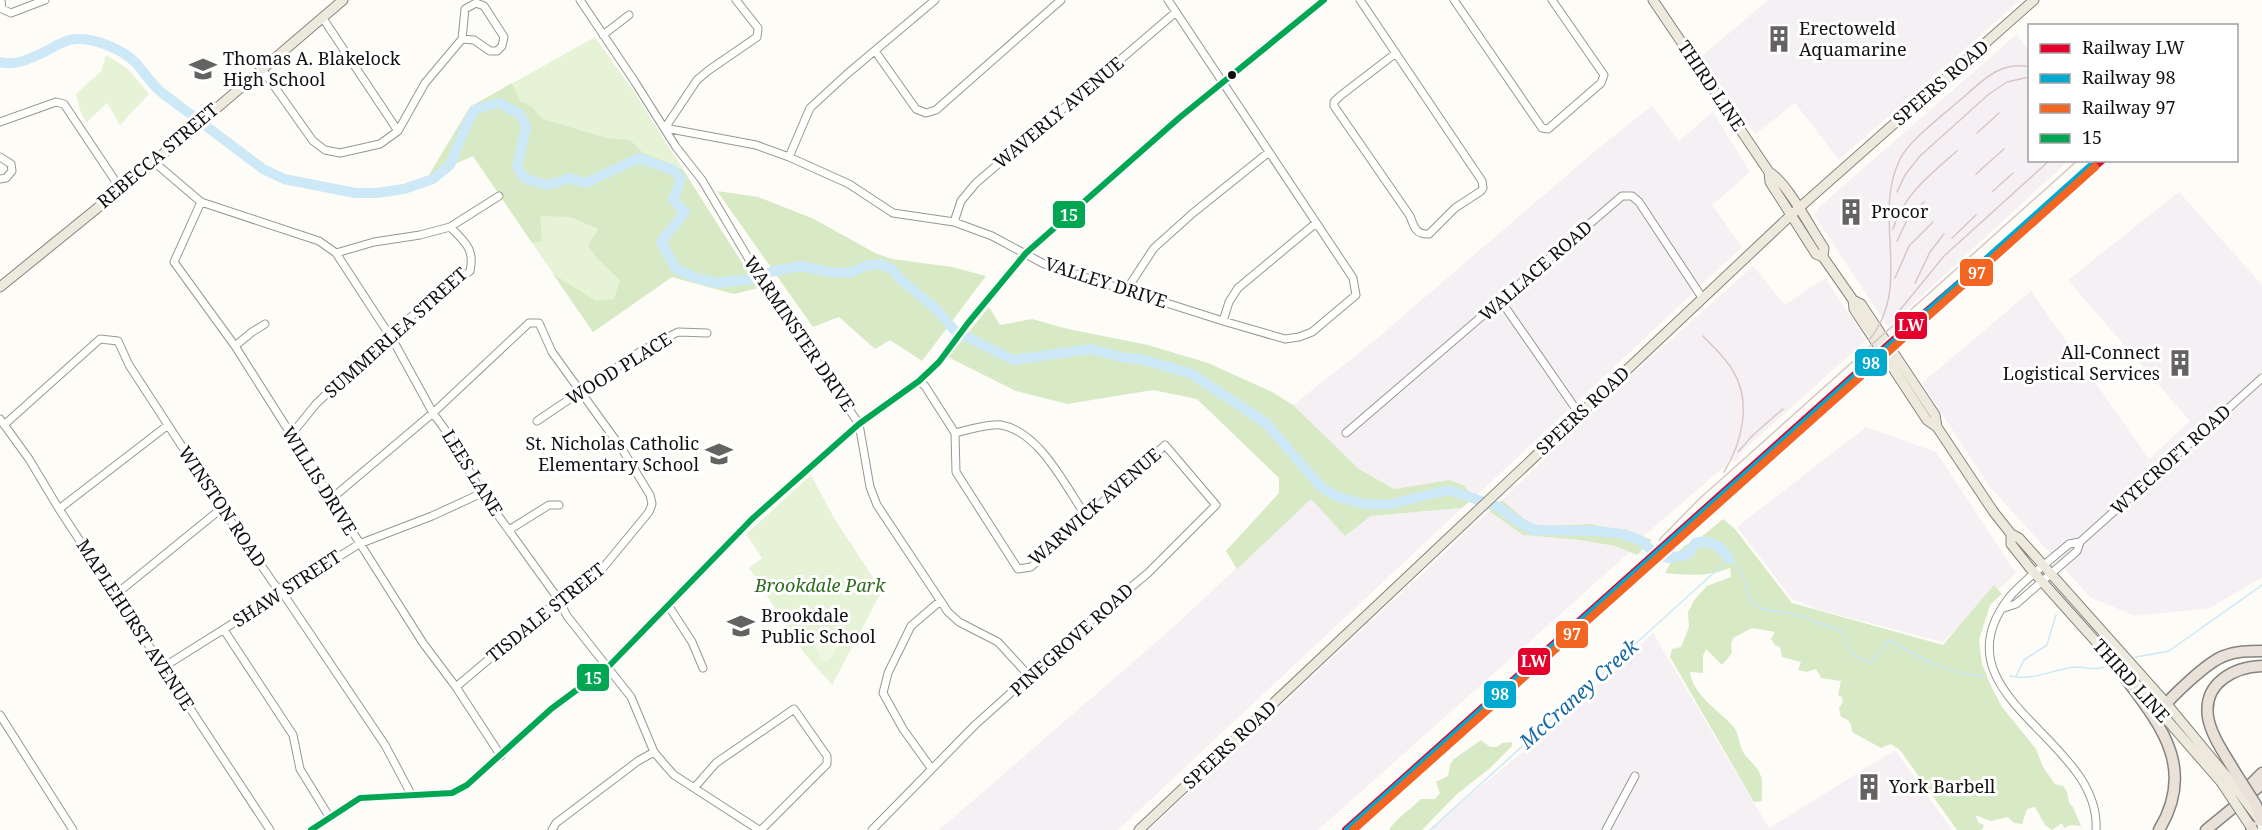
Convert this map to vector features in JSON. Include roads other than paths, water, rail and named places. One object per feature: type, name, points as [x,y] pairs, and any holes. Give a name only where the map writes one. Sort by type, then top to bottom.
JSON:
[{"type":"highway","points":[[2163,708],[2223,656],[2262,651]]},
{"type":"highway","points":[[2112,660],[2166,738],[2173,752],[2176,784],[2172,803],[2158,830]]},
{"type":"highway","points":[[2257,826],[2256,805],[2228,777],[2208,717],[2209,700],[2218,683],[2229,673],[2245,667],[2262,666]]},
{"type":"highway","points":[[2224,814],[2262,772]]},
{"type":"highway","points":[[2206,830],[2262,784]]},
{"type":"main road","name":"REBECCA STREET","points":[[0,287],[154,162],[343,0]]},
{"type":"main road","name":"THIRD LINE","points":[[1653,0],[1769,172],[1770,182],[1795,212],[1816,254],[1824,257],[1853,300],[1854,309],[1927,420],[1936,427],[2011,534],[2019,538],[2163,708],[2228,777],[2257,826]]},
{"type":"main road","name":"SPEERS ROAD","points":[[1139,830],[1795,212],[2034,0]]},
{"type":"main road","name":"THIRD LINE","points":[[2011,534],[2011,544],[2039,578],[2112,660],[2163,708]]},
{"type":"street","points":[[1,0],[2,9],[11,14],[45,0]]},
{"type":"street","name":"WARMINSTER DRIVE","points":[[580,0],[676,147],[702,180],[758,273],[859,424],[870,487],[877,505],[939,602],[959,622],[998,642],[1030,677]]},
{"type":"street","points":[[736,0],[758,28],[757,37],[697,80],[665,128],[756,145],[789,157],[810,108],[935,0]]},
{"type":"street","points":[[875,51],[916,109],[926,113],[936,110],[1061,0]]},
{"type":"street","points":[[1168,0],[1316,223],[1238,288],[1229,302],[1222,321]]},
{"type":"street","points":[[311,830],[360,798],[452,793],[467,785],[551,709],[609,666],[752,519],[859,424],[919,381],[939,362],[1026,253],[1222,82],[1324,0]]},
{"type":"street","points":[[1360,0],[1481,177],[1483,185],[1481,191],[1455,208],[1430,234],[1420,234],[1417,231],[1410,216],[1334,106],[1334,102],[1340,96],[1396,53]]},
{"type":"street","points":[[1454,0],[1542,128],[1548,129],[1601,83],[1604,75],[1552,0]]},
{"type":"street","points":[[262,69],[313,141],[325,150],[340,153],[380,144],[398,131],[425,83],[462,39],[465,9],[476,3],[484,6],[504,37],[504,42],[498,51],[490,51],[474,40],[462,39]]},
{"type":"street","name":"WAVERLY AVENUE","points":[[954,222],[961,201],[976,183],[1176,12]]},
{"type":"street","points":[[603,35],[629,15]]},
{"type":"street","points":[[322,17],[398,131]]},
{"type":"street","points":[[0,123],[56,102],[64,104],[120,188]]},
{"type":"street","points":[[1127,289],[1154,248],[1193,213],[1269,152]]},
{"type":"street","points":[[0,157],[11,164],[12,171],[6,178],[0,179]]},
{"type":"street","name":"VALLEY DRIVE","points":[[789,157],[849,184],[893,213],[954,222],[992,236],[1044,264],[1285,339],[1312,332],[1356,296],[1353,278],[1316,223]]},
{"type":"street","name":"LEES LANE","points":[[154,162],[201,202],[319,241],[336,253],[388,334],[482,494],[559,600],[567,616],[609,666],[631,697],[654,752],[674,775],[760,830]]},
{"type":"street","points":[[336,253],[374,242],[420,235],[450,226],[499,196]]},
{"type":"street","name":"WALLACE ROAD","points":[[1346,433],[1622,196],[1632,196],[1639,202],[1703,299]]},
{"type":"street","name":"WILLIS DRIVE","points":[[201,202],[174,262],[236,346],[358,544],[501,756]]},
{"type":"street","name":"SUMMERLEA STREET","points":[[290,436],[324,396],[388,334],[470,271],[473,258],[468,246],[450,226]]},
{"type":"street","points":[[1501,301],[1580,415]]},
{"type":"street","points":[[331,500],[433,413],[529,323],[539,323],[552,352],[579,392]]},
{"type":"street","points":[[236,346],[265,324]]},
{"type":"street","name":"WOOD PLACE","points":[[537,421],[641,351],[678,332],[707,333]]},
{"type":"street","name":"WINSTON ROAD","points":[[2,422],[100,339],[118,340],[129,365],[222,508],[274,585],[282,592],[385,745],[411,794]]},
{"type":"street","name":"WYECROFT ROAD","points":[[2096,830],[2095,813],[2090,797],[2077,774],[2041,731],[2005,694],[1989,659],[1989,633],[2004,608],[2016,604],[2069,544],[2080,542],[2262,378]]},
{"type":"street","points":[[919,381],[925,386],[955,433],[1000,425],[1020,432],[1038,446],[1086,516]]},
{"type":"street","name":"TISDALE STREET","points":[[456,687],[559,600],[602,569],[649,512],[652,504],[650,495],[622,449],[579,392]]},
{"type":"street","name":"MAPLEHURST AVENUE","points":[[2,422],[29,459],[162,668],[270,830]]},
{"type":"street","points":[[59,509],[168,425]]},
{"type":"street","name":"WARWICK AVENUE","points":[[955,433],[956,472],[1018,569],[1031,567],[1165,445]]},
{"type":"street","name":"PINEGROVE ROAD","points":[[872,830],[975,725],[1148,573],[1216,505],[1165,445]]},
{"type":"street","name":"SHAW STREET","points":[[162,668],[358,544],[482,494]]},
{"type":"street","points":[[508,530],[549,505],[559,505]]},
{"type":"street","points":[[115,595],[222,508]]},
{"type":"street","points":[[931,768],[903,729],[883,693],[888,673],[911,626],[939,602]]},
{"type":"street","points":[[668,605],[693,642],[703,668]]},
{"type":"street","points":[[224,630],[292,735],[300,769],[330,818]]},
{"type":"street","points":[[694,786],[716,763],[794,709],[827,756],[827,764],[760,830]]},
{"type":"street","points":[[1,720],[73,830]]},
{"type":"street","points":[[552,830],[556,823],[638,761],[654,752]]},
{"type":"street","points":[[1606,830],[1635,776]]},
{"type":"waterway","points":[[0,62],[15,63],[25,60],[69,40],[87,40],[106,44],[131,58],[161,92],[263,169],[284,179],[355,193],[404,189],[433,179],[450,165],[475,109],[499,103],[520,114],[526,127],[517,167],[526,179],[548,185],[571,178],[586,183],[639,158],[673,170],[681,179],[673,200],[685,212],[661,242],[676,269],[696,278],[717,283],[752,279],[774,271],[801,266],[828,272],[850,273],[865,266],[879,264],[892,269],[900,279],[935,308],[955,331],[1013,360],[1091,349],[1125,358],[1140,359],[1192,374],[1266,423],[1320,486],[1338,497],[1364,504],[1386,505],[1449,490],[1499,507],[1515,520],[1534,530],[1597,531],[1621,534],[1640,540],[1657,555],[1668,558],[1686,555],[1695,543],[1706,542],[1719,547],[1729,559]]},
{"type":"waterway","name":"McCraney Creek","points":[[1430,830],[1729,559],[1740,570],[1749,596],[1756,606],[1793,614],[1842,631],[1849,648],[1858,658],[1871,663],[1889,640],[1946,668],[1983,676]]},
{"type":"waterway","points":[[2136,657],[2169,651],[2262,585]]},
{"type":"waterway","points":[[2016,676],[2024,660],[2047,645],[2056,615]]},
{"type":"waterway","points":[[2010,676],[2028,677],[2067,668],[2104,667]]},
{"type":"railway","points":[[1869,340],[1882,319],[1889,297],[1891,274],[1889,204],[1892,181],[1900,159],[1921,134],[1987,77],[2011,66],[2028,67]]},
{"type":"railway","points":[[1897,192],[1905,175],[1920,156],[1989,94],[2007,82],[2028,77]]},
{"type":"railway","points":[[1977,133],[1999,113]]},
{"type":"railway","points":[[1976,174],[2004,149]]},
{"type":"railway","points":[[1893,229],[1911,195],[1957,151]]},
{"type":"railway","points":[[1900,310],[1944,256],[2048,162]]},
{"type":"railway","points":[[1659,540],[1698,500],[2076,162]]},
{"type":"railway","points":[[1992,192],[2013,173]]},
{"type":"railway","points":[[1897,241],[1907,220],[1924,202]]},
{"type":"railway","points":[[1952,238],[1976,215]]},
{"type":"railway","points":[[1895,278],[1909,246],[1933,222]]},
{"type":"railway","points":[[1915,283],[1930,252],[1944,234]]},
{"type":"railway","points":[[1703,336],[1730,366],[1739,383],[1742,396],[1740,435],[1724,472]]},
{"type":"railway","points":[[1738,452],[1753,435],[1783,409]]},
{"type":"rail line","name":"LW","points":[[1346,830],[1894,340],[2100,162]]},
{"type":"rail line","name":"98","points":[[1348,830],[2090,167]]},
{"type":"rail line","name":"97","points":[[1353,830],[2095,167]]},
{"type":"place","name":"Erectoweld Aquamarine","points":[[1779,39]]},
{"type":"place","name":"Thomas A. Blakelock High School","points":[[203,69]]},
{"type":"place","name":"Procor","points":[[1851,212]]},
{"type":"place","name":"All-Connect Logistical Services","points":[[2180,363]]},
{"type":"place","name":"St. Nicholas Catholic Elementary School","points":[[719,454]]},
{"type":"place","name":"Brookdale Public School","points":[[741,626]]},
{"type":"place","name":"York Barbell","points":[[1869,787]]},
{"type":"park label","name":"Brookdale Park","points":[[820,586]]}]
